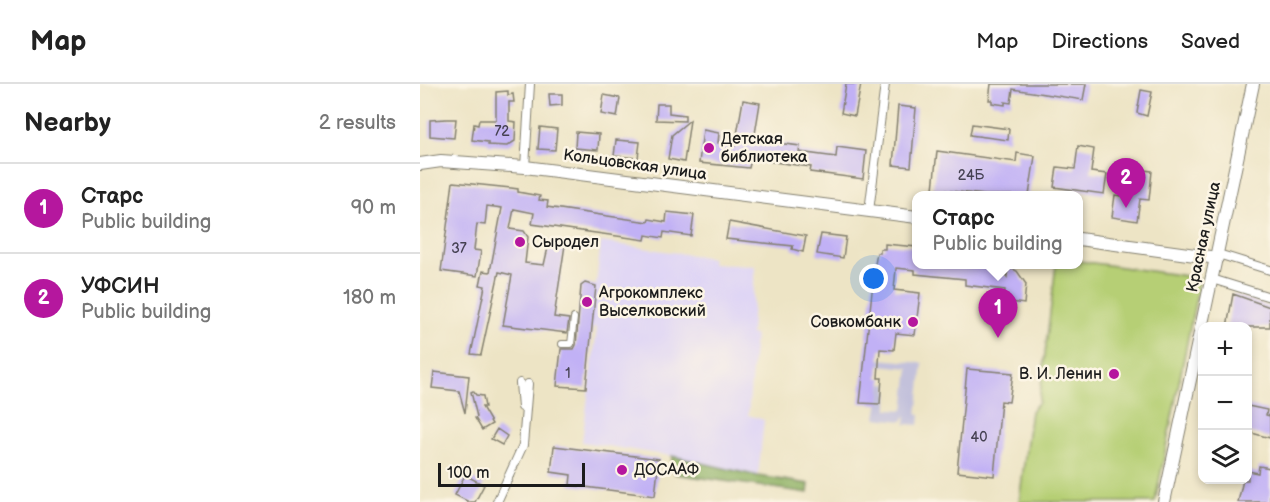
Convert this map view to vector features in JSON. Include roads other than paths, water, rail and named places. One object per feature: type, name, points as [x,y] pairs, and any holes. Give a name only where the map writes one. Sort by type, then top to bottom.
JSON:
[{"type":"main road","name":"Красная улица","points":[[1164,502],[1253,84]]},
{"type":"main road","name":"Кольцовская улица","points":[[420,164],[441,161],[525,167],[912,216]]},
{"type":"main road","points":[[1083,239],[1217,256]]},
{"type":"street","points":[[525,167],[530,84]]},
{"type":"street","points":[[869,211],[885,84]]},
{"type":"street","points":[[1217,256],[1270,270]]},
{"type":"street","points":[[1212,279],[1270,297]]},
{"type":"street","points":[[562,344],[571,345],[574,318]]},
{"type":"street","points":[[497,502],[523,445],[524,384]]},
{"type":"place","name":"Детская библиотека","points":[[709,148]]},
{"type":"place","name":"УФСИН","points":[[1126,208]]},
{"type":"place","name":"Сыродел","points":[[520,242]]},
{"type":"place","name":"Агрокомплекс Выселковский","points":[[587,302]]},
{"type":"place","name":"Совкомбанк","points":[[913,322]]},
{"type":"place","name":"Старс","points":[[998,338]]},
{"type":"place","name":"В. И. Ленин","points":[[1114,374]]},
{"type":"place","name":"ДОСААФ","points":[[622,470]]}]
